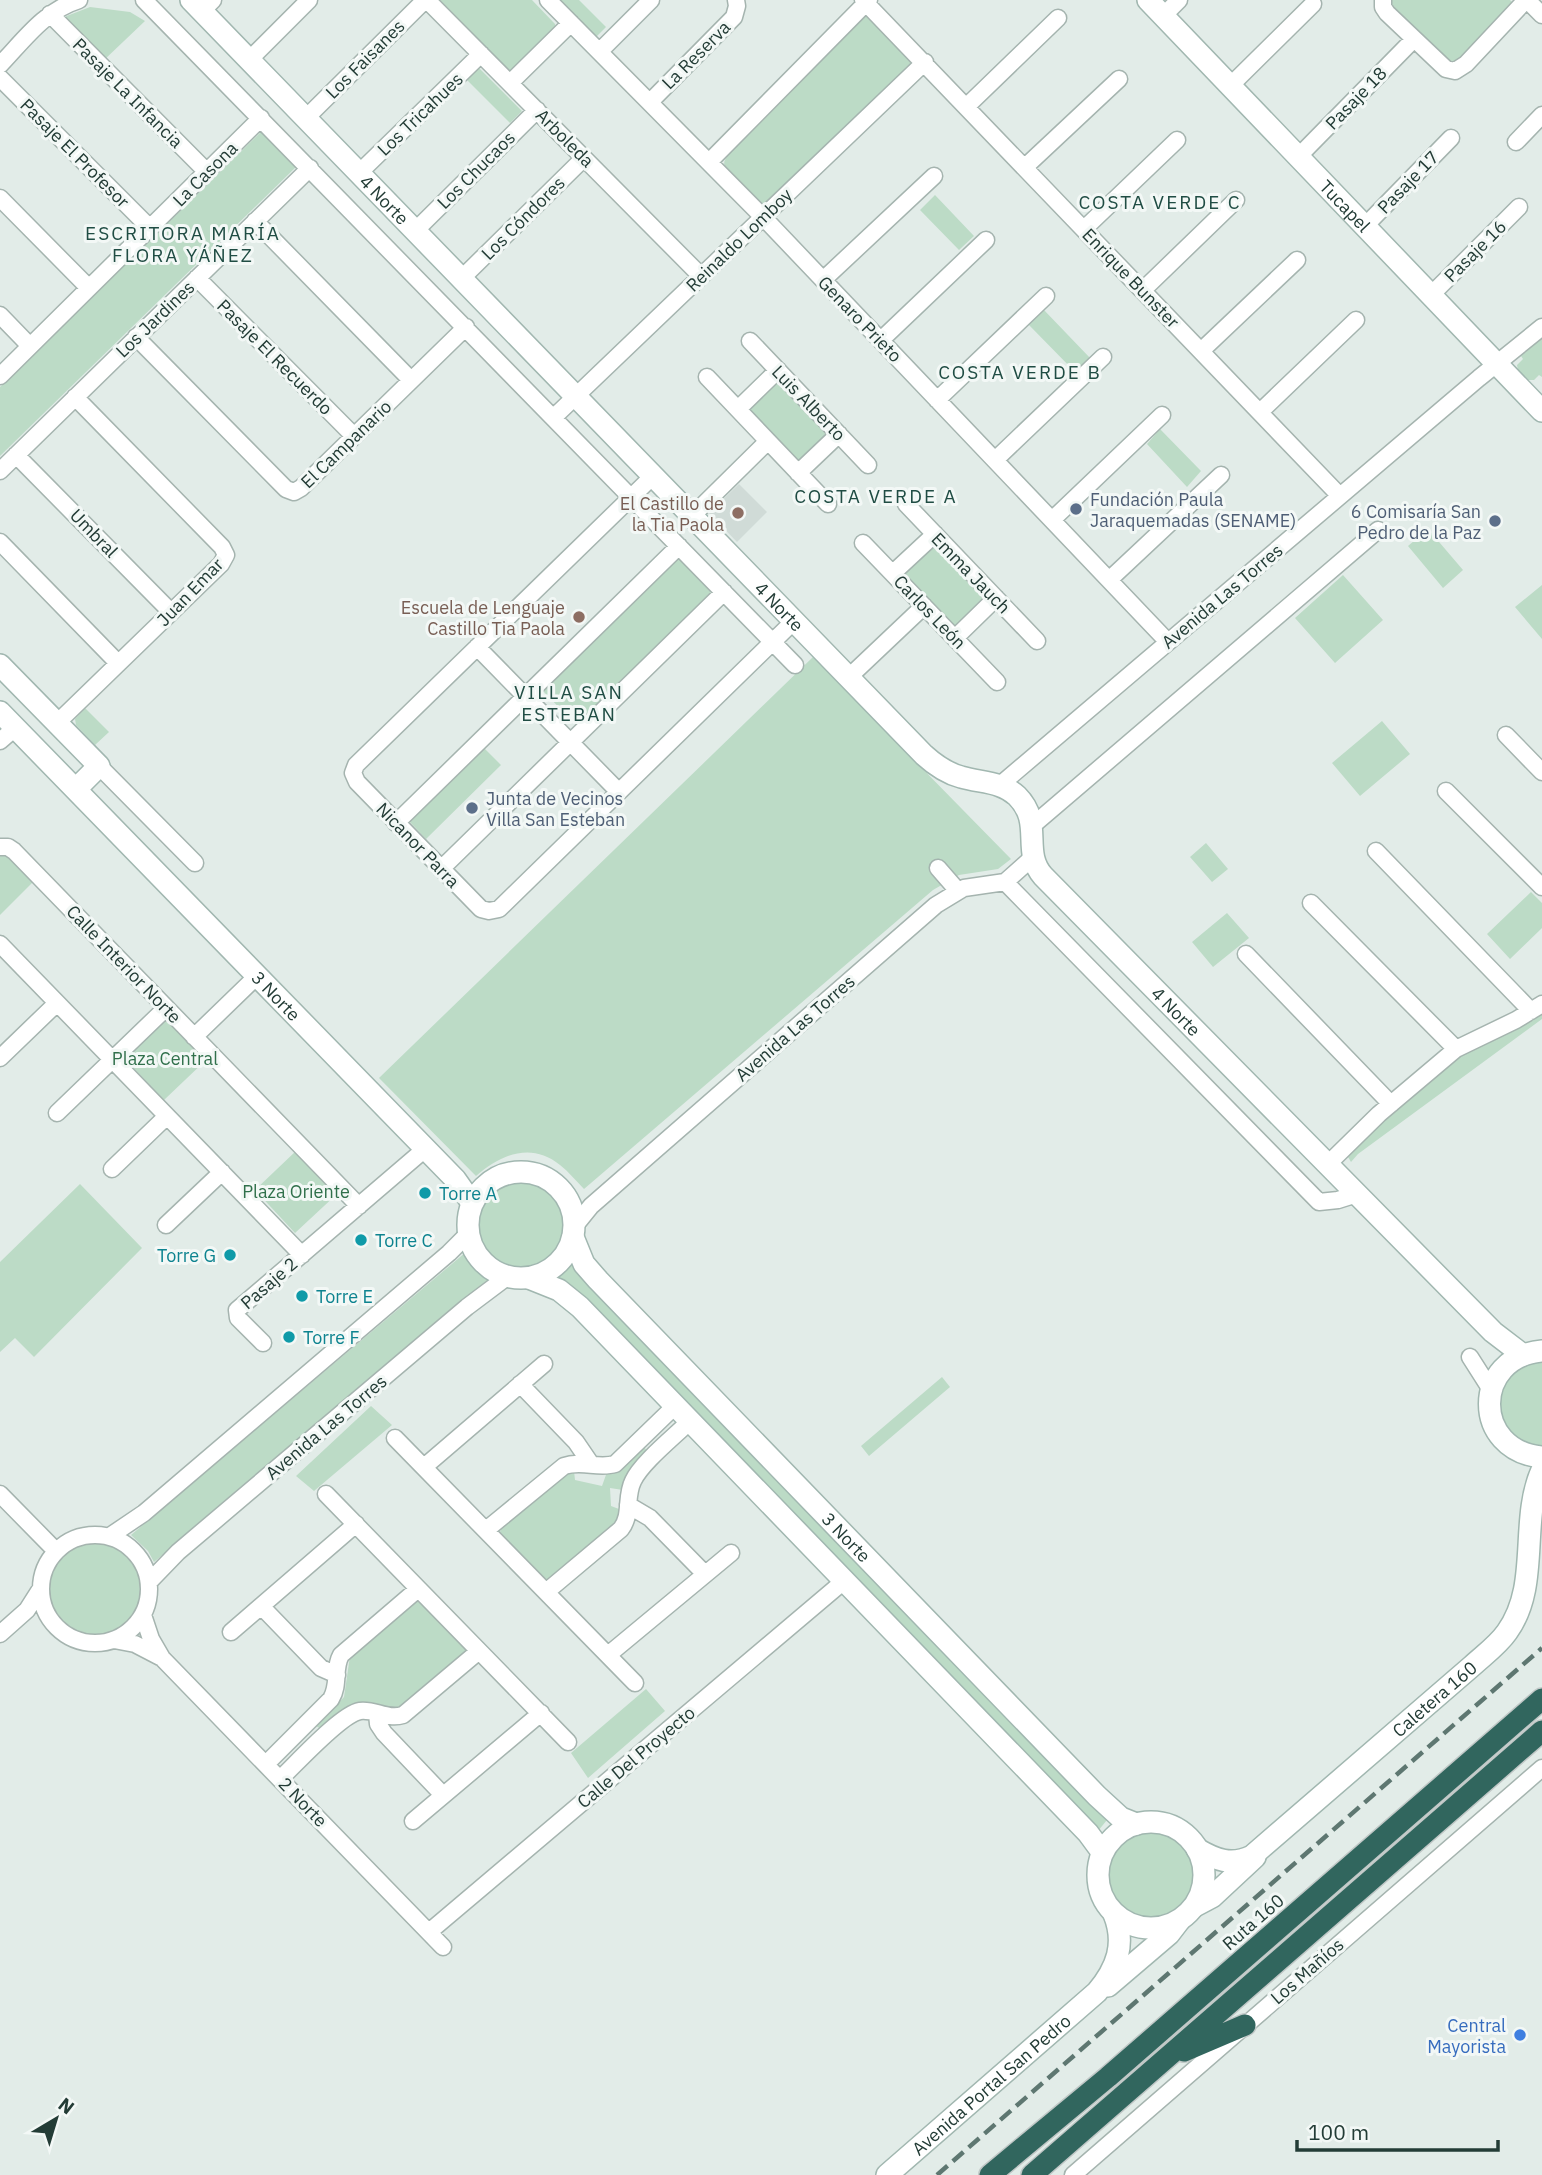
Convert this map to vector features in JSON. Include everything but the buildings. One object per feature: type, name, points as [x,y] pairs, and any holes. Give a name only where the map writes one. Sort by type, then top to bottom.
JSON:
[{"type":"highway","name":"Ruta 160","points":[[990,2175],[1118,2069],[1542,1699]]},
{"type":"highway","points":[[1032,2175],[1542,1731]]},
{"type":"highway","points":[[1166,2058],[1245,2025]]},
{"type":"street","points":[[0,65],[50,14],[79,0]]},
{"type":"street","name":"4 Norte","points":[[144,0],[795,666]]},
{"type":"street","points":[[249,60],[309,0]]},
{"type":"street","name":"Arboleda","points":[[426,0],[701,276]]},
{"type":"street","name":"Los Faisanes","points":[[306,118],[426,0]]},
{"type":"street","name":"Genaro Prieto","points":[[548,0],[763,217],[1168,642]]},
{"type":"street","points":[[600,51],[650,0]]},
{"type":"street","name":"Tucapel","points":[[1148,0],[1497,364],[1538,399]]},
{"type":"street","points":[[1163,16],[1179,0]]},
{"type":"street","points":[[1383,0],[1387,13],[1446,69],[1460,69],[1527,0],[1542,15]]},
{"type":"street","points":[[709,162],[866,1]]},
{"type":"street","name":"Enrique Bunster","points":[[866,1],[1340,496]]},
{"type":"street","name":"La Reserva","points":[[650,102],[734,17],[737,3]]},
{"type":"street","name":"4 Norte","points":[[202,4],[249,60],[933,763],[953,775],[1000,785]]},
{"type":"street","points":[[1230,86],[1313,4]]},
{"type":"street","name":"Pasaje La Infancia","points":[[50,14],[207,172]]},
{"type":"street","points":[[967,106],[1058,18]]},
{"type":"street","points":[[510,83],[571,23]]},
{"type":"street","name":"Pasaje 18","points":[[1298,157],[1414,39]]},
{"type":"street","name":"Los Tricahues","points":[[359,173],[481,54]]},
{"type":"street","name":"Reinaldo Lomboy","points":[[554,417],[925,62]]},
{"type":"street","name":"Pasaje El Profesor","points":[[0,78],[150,228]]},
{"type":"street","points":[[1025,167],[1119,79]]},
{"type":"street","name":"Los Chucaos","points":[[415,230],[537,110]]},
{"type":"street","points":[[1516,142],[1542,116]]},
{"type":"street","name":"La Casona","points":[[0,376],[261,118]]},
{"type":"street","name":"Pasaje 17","points":[[1364,226],[1451,138]]},
{"type":"street","points":[[1084,229],[1177,140]]},
{"type":"street","name":"Los Cóndores","points":[[462,278],[584,158]]},
{"type":"street","name":"Los Jardines","points":[[0,471],[310,168]]},
{"type":"street","points":[[823,280],[934,176]]},
{"type":"street","points":[[0,198],[89,288]]},
{"type":"street","points":[[1143,289],[1236,200]]},
{"type":"street","name":"Pasaje 16","points":[[1431,295],[1519,206]]},
{"type":"street","points":[[255,221],[411,380]]},
{"type":"street","points":[[881,340],[986,240]]},
{"type":"street","points":[[1201,351],[1297,260]]},
{"type":"street","name":"Pasaje El Recuerdo","points":[[197,278],[354,436]]},
{"type":"street","points":[[937,400],[1046,296]]},
{"type":"street","points":[[0,316],[30,346]]},
{"type":"street","points":[[1259,412],[1356,320]]},
{"type":"street","name":"El Campanario","points":[[136,337],[289,491],[298,491],[466,327]]},
{"type":"street","name":"Avenida Las Torres","points":[[1000,785],[1542,327]]},
{"type":"street","name":"Luis Alberto","points":[[750,341],[868,465]]},
{"type":"street","points":[[995,460],[1103,357]]},
{"type":"street","points":[[737,409],[778,370]]},
{"type":"street","points":[[707,377],[828,504]]},
{"type":"street","name":"Juan Emar","points":[[57,723],[223,561],[224,549],[75,397]]},
{"type":"street","points":[[1052,520],[1162,415]]},
{"type":"street","points":[[798,473],[839,434]]},
{"type":"street","points":[[692,516],[768,441]]},
{"type":"street","name":"Umbral","points":[[16,455],[171,612]]},
{"type":"street","name":"Nicanor Parra","points":[[653,475],[356,765],[354,773],[357,782],[441,869],[481,909],[499,909],[794,621]]},
{"type":"street","points":[[1109,580],[1221,475]]},
{"type":"street","name":"Emma Jauch","points":[[906,504],[1037,641]]},
{"type":"street","points":[[1032,826],[1378,530]]},
{"type":"street","points":[[893,573],[934,534]]},
{"type":"street","points":[[0,542],[118,663]]},
{"type":"street","name":"Carlos León","points":[[863,543],[997,681]]},
{"type":"street","points":[[396,822],[679,546]]},
{"type":"street","points":[[441,869],[724,592]]},
{"type":"street","points":[[955,638],[996,598]]},
{"type":"street","points":[[849,677],[924,606]]},
{"type":"street","points":[[477,647],[619,792]]},
{"type":"street","points":[[0,665],[195,863]]},
{"type":"street","name":"3 Norte","points":[[0,712],[8,734],[76,789],[461,1186],[472,1203]]},
{"type":"street","points":[[1506,735],[1542,772]]},
{"type":"street","points":[[76,789],[99,766]]},
{"type":"street","points":[[1000,785],[1021,801],[1032,826],[1032,858],[1006,882]]},
{"type":"street","points":[[1446,791],[1542,887]]},
{"type":"street","name":"Calle Interior Norte","points":[[2,847],[14,851],[359,1206]]},
{"type":"street","points":[[1328,1164],[1391,1104],[1456,1049],[1516,1020],[1536,1007],[1376,851]]},
{"type":"street","name":"4 Norte","points":[[1032,858],[1043,876],[1493,1332],[1532,1353]]},
{"type":"street","points":[[938,868],[958,891]]},
{"type":"street","name":"4 Norte","points":[[1006,882],[1319,1202],[1357,1194]]},
{"type":"street","name":"Avenida Las Torres","points":[[574,1232],[581,1216],[611,1188],[936,905],[958,891],[1006,882]]},
{"type":"street","points":[[1311,904],[1456,1049]]},
{"type":"street","points":[[1,947],[302,1255],[425,1149]]},
{"type":"street","points":[[1246,954],[1391,1104]]},
{"type":"street","points":[[194,1037],[257,976]]},
{"type":"street","points":[[0,1058],[57,1003]]},
{"type":"street","points":[[57,1113],[166,1007]]},
{"type":"street","points":[[112,1169],[167,1116]]},
{"type":"street","points":[[166,1225],[222,1172]]},
{"type":"street","points":[[508,1173],[532,1173],[554,1183],[562,1191],[573,1213],[574,1232],[566,1254],[554,1267],[529,1278],[507,1277],[484,1264],[474,1250],[468,1234],[469,1213],[482,1188],[496,1178],[508,1173]]},
{"type":"street","name":"3 Norte","points":[[574,1232],[581,1259],[590,1273],[1097,1796],[1121,1818],[1136,1824]]},
{"type":"street","points":[[110,1536],[144,1513],[468,1234]]},
{"type":"street","name":"Pasaje 2","points":[[262,1343],[238,1318],[237,1310],[302,1255]]},
{"type":"street","name":"Avenida Las Torres","points":[[149,1582],[178,1552],[467,1307],[507,1277]]},
{"type":"street","name":"3 Norte","points":[[529,1278],[549,1285],[570,1298],[1088,1833],[1102,1853]]},
{"type":"street","name":"4 Norte","points":[[1491,1390],[1503,1369],[1532,1353]]},
{"type":"street","points":[[1470,1357],[1491,1390],[1489,1400],[1495,1429],[1507,1444],[1524,1454],[1542,1457]]},
{"type":"street","points":[[424,1466],[544,1364]]},
{"type":"street","points":[[520,1384],[576,1443],[591,1464]]},
{"type":"street","points":[[486,1530],[558,1470],[571,1464],[609,1466],[683,1414]]},
{"type":"street","points":[[546,1592],[621,1529],[626,1521],[631,1487],[636,1475],[683,1414]]},
{"type":"street","points":[[396,1438],[635,1683]]},
{"type":"street","name":"Caletera 160","points":[[1507,1444],[1523,1467],[1532,1502]]},
{"type":"street","name":"Caletera 160","points":[[1197,1849],[1213,1858],[1229,1861],[1244,1860],[1258,1851],[1507,1633],[1519,1612],[1525,1586],[1532,1502],[1542,1470]]},
{"type":"street","points":[[0,1494],[56,1551]]},
{"type":"street","points":[[326,1494],[568,1742]]},
{"type":"street","points":[[628,1505],[650,1518],[705,1574]]},
{"type":"street","points":[[231,1632],[356,1524]]},
{"type":"street","points":[[81,1536],[110,1536],[125,1543],[145,1567],[149,1582],[149,1599],[143,1615],[131,1630],[103,1643],[82,1642],[63,1632],[44,1608],[41,1588],[45,1568],[63,1544],[81,1536]]},
{"type":"street","points":[[608,1655],[731,1553]]},
{"type":"street","name":"Calle Del Proyecto","points":[[429,1932],[844,1581]]},
{"type":"street","points":[[2,1630],[19,1618],[41,1588]]},
{"type":"street","points":[[265,1764],[331,1699],[336,1689],[337,1664],[341,1655],[418,1588]]},
{"type":"street","points":[[261,1606],[321,1668],[337,1675]]},
{"type":"street","points":[[19,1618],[31,1615],[49,1617]]},
{"type":"street","name":"2 Norte","points":[[143,1615],[150,1639],[162,1658],[443,1947]]},
{"type":"street","name":"2 Norte","points":[[114,1640],[135,1644],[162,1658]]},
{"type":"street","points":[[281,1779],[345,1717],[361,1711],[391,1717],[403,1715],[479,1650]]},
{"type":"street","points":[[413,1821],[541,1713]]},
{"type":"street","points":[[377,1714],[378,1724],[384,1733],[443,1796]]},
{"type":"street","name":"Los Mañíos","points":[[1073,2175],[1542,1768]]},
{"type":"street","points":[[1159,1822],[1181,1831],[1197,1849],[1204,1877],[1200,1897],[1188,1912],[1170,1924],[1147,1928],[1124,1921],[1107,1905],[1098,1885],[1099,1863],[1102,1853],[1116,1834],[1136,1824],[1159,1822]]},
{"type":"street","name":"Caletera 160","points":[[1188,1912],[1212,1898],[1250,1863],[1258,1851]]},
{"type":"street","name":"Avenida Portal San Pedro","points":[[887,2175],[1097,1993],[1128,1970],[1169,1934],[1188,1912]]},
{"type":"street","name":"Avenida Portal San Pedro","points":[[1097,1993],[1112,1972],[1119,1953],[1120,1934],[1114,1914]]},
{"type":"shaded area","name":"El Castillo de la Tia Paola","points":[[739,484],[767,512],[737,542],[709,513]]},
{"type":"green space","points":[[440,0],[532,0],[555,24],[555,29],[517,68],[510,71]]},
{"type":"green space","points":[[555,0],[579,0],[606,27],[594,39]]},
{"type":"green space","points":[[1390,0],[1510,0],[1513,3],[1497,25],[1494,22],[1455,63],[1449,62],[1390,5]]},
{"type":"green space","points":[[90,7],[130,12],[145,21],[103,61],[59,19]]},
{"type":"green space","points":[[865,16],[870,16],[910,58],[910,67],[765,205],[761,203],[727,171],[724,161]]},
{"type":"green space","points":[[479,68],[522,111],[510,123],[467,80]]},
{"type":"green space","points":[[264,129],[298,165],[0,456],[0,387]]},
{"type":"green space","points":[[935,195],[974,236],[959,250],[920,210]]},
{"type":"green space","points":[[1043,309],[1091,359],[1076,373],[1028,324]]},
{"type":"green space","points":[[1542,338],[1542,377],[1539,375],[1534,380],[1526,380],[1518,371],[1517,365],[1523,359],[1521,356]]},
{"type":"green space","points":[[780,379],[829,434],[799,463],[748,414],[748,406]]},
{"type":"green space","points":[[1160,429],[1201,471],[1187,487],[1147,444]]},
{"type":"green space","points":[[1428,529],[1463,570],[1443,588],[1408,546]]},
{"type":"green space","points":[[930,545],[939,545],[985,596],[986,603],[958,628],[951,626],[904,576],[905,568]]},
{"type":"green space","points":[[678,557],[712,591],[577,726],[543,691]]},
{"type":"green space","points":[[1343,575],[1383,620],[1335,663],[1295,618]]},
{"type":"green space","points":[[1542,585],[1542,639],[1515,607]]},
{"type":"green space","points":[[813,657],[1011,859],[998,869],[959,875],[933,890],[584,1189],[560,1165],[549,1158],[527,1152],[505,1157],[476,1176],[379,1078]]},
{"type":"green space","points":[[85,708],[109,732],[95,745],[76,725],[75,719]]},
{"type":"green space","points":[[1382,721],[1410,754],[1360,796],[1332,763]]},
{"type":"green space","points":[[481,745],[501,765],[426,839],[408,817]]},
{"type":"green space","points":[[1206,843],[1228,869],[1212,882],[1190,857]]},
{"type":"green space","points":[[4,850],[34,881],[0,915],[0,853]]},
{"type":"green space","points":[[1531,892],[1542,903],[1542,928],[1510,959],[1487,934]]},
{"type":"green space","points":[[1227,913],[1249,938],[1213,967],[1192,942]]},
{"type":"green space","points":[[1542,1012],[1542,1019],[1358,1154],[1351,1162],[1348,1157],[1393,1111],[1466,1051]]},
{"type":"green space","name":"Plaza Central","points":[[166,1017],[206,1060],[164,1100],[123,1057]]},
{"type":"green space","name":"Plaza Oriente","points":[[297,1150],[338,1193],[295,1233],[255,1190]]},
{"type":"green space","points":[[519,1179],[537,1183],[552,1193],[562,1208],[566,1226],[562,1244],[552,1259],[537,1269],[519,1273],[501,1269],[486,1259],[476,1244],[472,1226],[476,1208],[486,1193],[501,1183]]},
{"type":"green space","points":[[80,1184],[142,1248],[34,1357],[15,1338],[0,1352],[0,1262]]},
{"type":"green space","points":[[466,1252],[489,1279],[154,1562],[148,1551],[131,1535]]},
{"type":"green space","points":[[572,1264],[1111,1815],[1098,1831],[963,1688],[553,1279],[564,1273]]},
{"type":"green space","points":[[1542,1359],[1542,1452],[1501,1430],[1498,1399],[1500,1382],[1505,1376]]},
{"type":"green space","points":[[942,1377],[950,1387],[869,1456],[861,1446]]},
{"type":"green space","points":[[371,1406],[392,1425],[314,1491],[296,1476]]},
{"type":"green space","points":[[644,1447],[648,1452],[623,1490],[610,1488],[611,1506],[619,1509],[621,1520],[550,1579],[544,1580],[500,1532],[501,1528],[559,1476],[574,1471],[575,1480],[602,1486],[607,1472]]},
{"type":"green space","points":[[96,1542],[114,1545],[129,1556],[140,1571],[143,1589],[140,1607],[129,1622],[114,1633],[96,1636],[78,1633],[63,1622],[52,1607],[49,1589],[52,1571],[63,1556],[78,1545]]},
{"type":"green space","points":[[418,1596],[470,1651],[433,1684],[396,1710],[352,1704],[321,1729],[316,1726],[344,1697],[350,1656]]},
{"type":"green space","points":[[646,1689],[665,1711],[588,1778],[571,1753]]},
{"type":"green space","points":[[1151,1829],[1169,1832],[1184,1842],[1194,1857],[1197,1875],[1194,1893],[1184,1908],[1169,1918],[1151,1921],[1133,1918],[1118,1908],[1108,1893],[1105,1875],[1108,1857],[1118,1842],[1133,1832]]},
{"type":"railway","points":[[937,2175],[1542,1648]]},
{"type":"place","name":"Fundación Paula Jaraquemadas (SENAME)","points":[[1076,509]]},
{"type":"place","name":"El Castillo de la Tia Paola","points":[[738,513]]},
{"type":"place","name":"6 Comisaría San Pedro de la Paz","points":[[1495,521]]},
{"type":"place","name":"Escuela de Lenguaje Castillo Tia Paola","points":[[579,617]]},
{"type":"place","name":"Junta de Vecinos Villa San Esteban","points":[[472,808]]},
{"type":"place","name":"Torre A","points":[[425,1193]]},
{"type":"place","name":"Torre C","points":[[361,1240]]},
{"type":"place","name":"Torre G","points":[[230,1255]]},
{"type":"place","name":"Torre E","points":[[302,1296]]},
{"type":"place","name":"Torre F","points":[[289,1337]]},
{"type":"place","name":"Central Mayorista","points":[[1520,2035]]},
{"type":"district","name":"COSTA VERDE C","points":[[1160,202]]},
{"type":"district","name":"ESCRITORA MARÍA FLORA YÁÑEZ","points":[[183,244]]},
{"type":"district","name":"COSTA VERDE B","points":[[1020,372]]},
{"type":"district","name":"COSTA VERDE A","points":[[876,496]]},
{"type":"district","name":"VILLA SAN ESTEBAN","points":[[569,703]]}]
